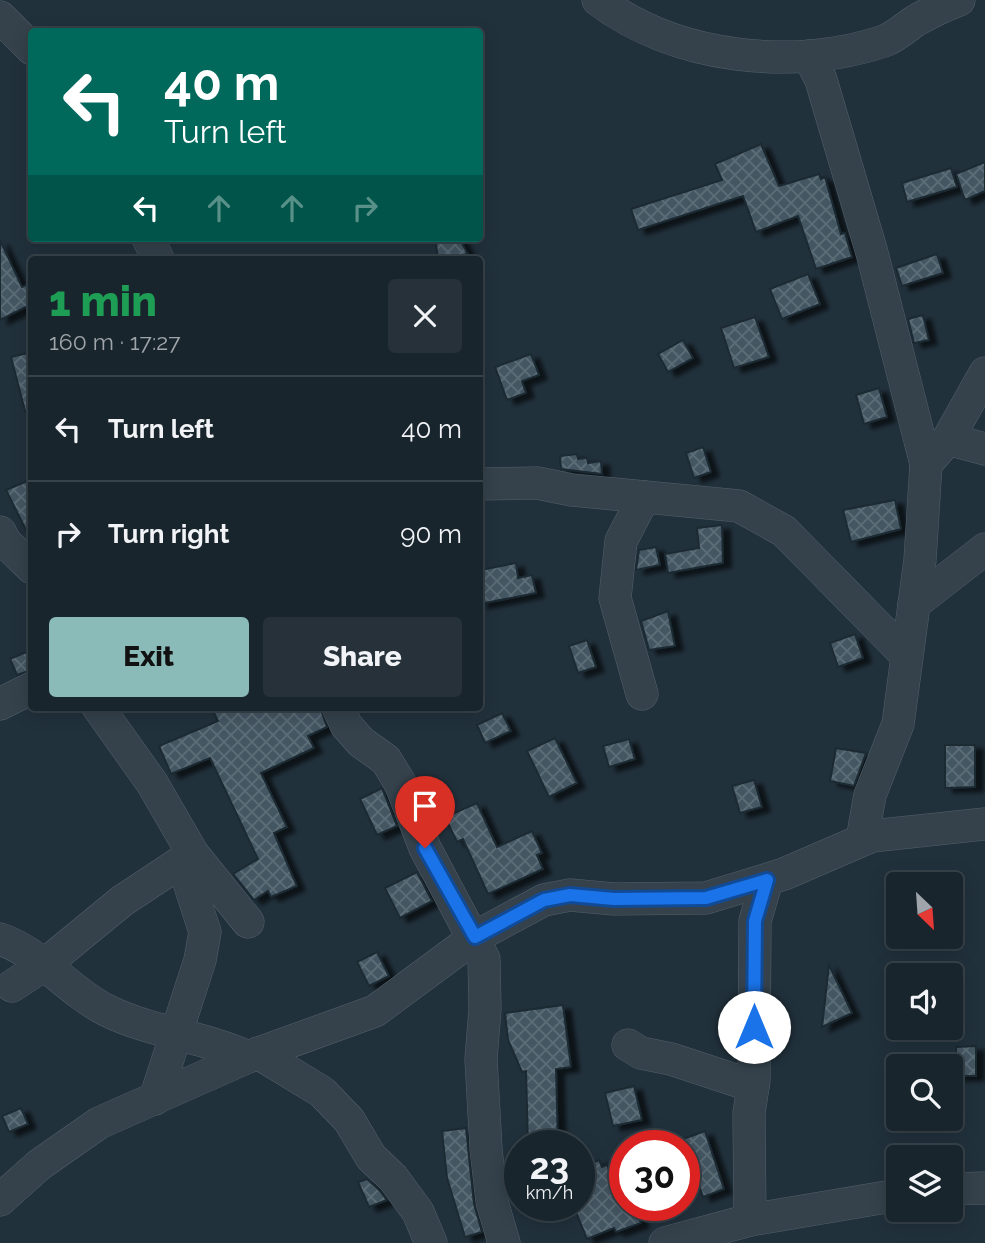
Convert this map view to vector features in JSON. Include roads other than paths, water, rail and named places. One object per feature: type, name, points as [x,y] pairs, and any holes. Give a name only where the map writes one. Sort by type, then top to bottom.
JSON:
[{"type":"street","points":[[598,0],[622,19],[674,40],[750,54],[809,56],[856,49],[887,40],[937,9],[959,0]]},
{"type":"street","points":[[0,16],[28,45]]},
{"type":"street","points":[[809,56],[821,80],[872,253],[926,464],[920,560],[898,724],[870,795],[862,840]]},
{"type":"street","points":[[926,464],[948,439],[985,373]]},
{"type":"street","points":[[948,439],[985,449]]},
{"type":"street","points":[[483,484],[537,483],[739,506],[784,531],[906,655]]},
{"type":"street","points":[[642,694],[615,598],[621,541],[644,497]]},
{"type":"street","points":[[0,532],[6,543],[28,564]]},
{"type":"street","points":[[914,604],[985,550]]},
{"type":"street","points":[[0,704],[28,690]]},
{"type":"street","points":[[101,711],[152,783],[188,857],[205,932],[200,960],[155,1099]]},
{"type":"street","points":[[340,711],[346,725],[361,742],[386,760],[400,783],[425,848],[484,958],[486,980],[481,1059],[486,1149],[492,1202],[504,1243]]},
{"type":"street","points":[[0,1200],[39,1165],[99,1123],[253,1055],[375,1011],[475,937],[544,900],[570,895],[614,899],[706,898],[767,880],[872,836],[985,824]]},
{"type":"street","points":[[188,857],[248,922]]},
{"type":"street","points":[[12,986],[44,965],[122,901],[188,857]]},
{"type":"street","points":[[750,1220],[749,1112],[753,1086],[755,921],[767,880]]},
{"type":"street","points":[[0,939],[23,947],[105,1009],[153,1030],[253,1055],[322,1092],[349,1120],[371,1157],[393,1178],[418,1212],[431,1243]]},
{"type":"street","points":[[628,1045],[642,1053],[753,1086]]},
{"type":"street","points":[[963,1189],[985,1188]]},
{"type":"street","points":[[665,1243],[750,1220],[886,1197]]}]
